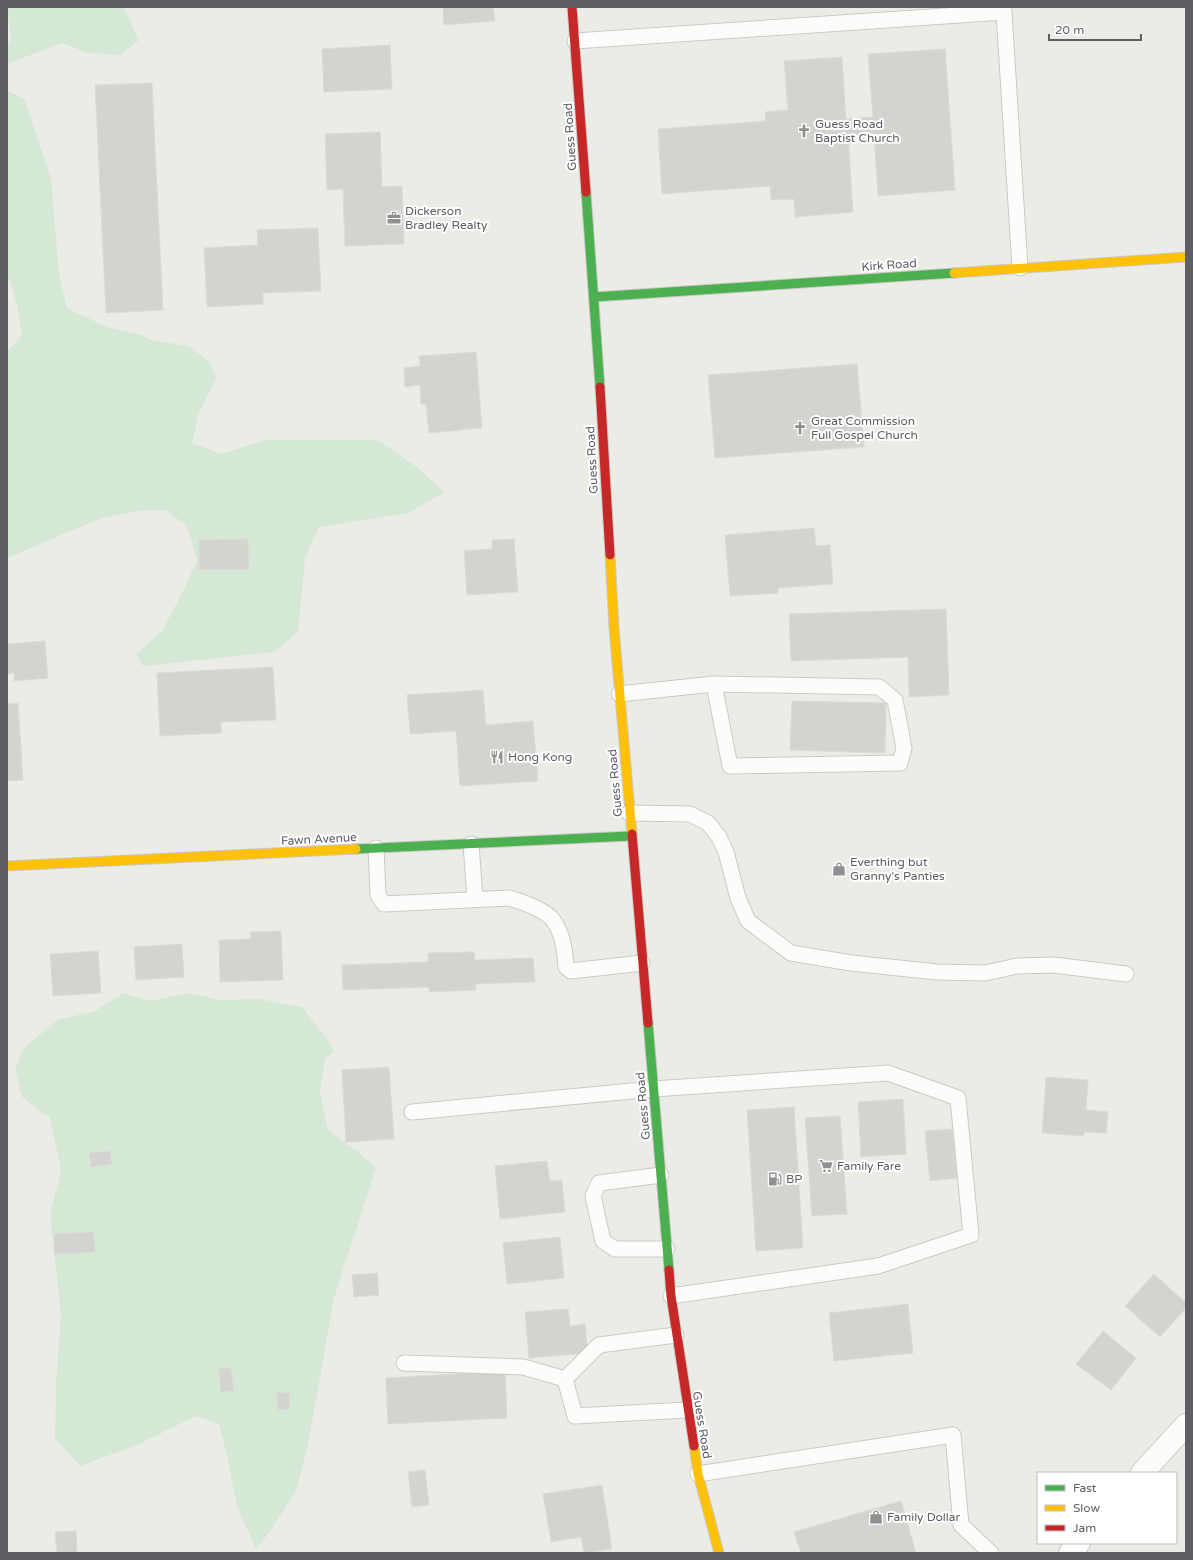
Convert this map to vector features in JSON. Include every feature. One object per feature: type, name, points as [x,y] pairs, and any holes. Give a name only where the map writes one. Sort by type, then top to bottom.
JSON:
[{"type":"main road","name":"Guess Road","points":[[572,7],[594,297],[619,694],[671,1296],[687,1410],[698,1474],[719,1553]]},
{"type":"main road","name":"Kirk Road","points":[[594,297],[1186,257]]},
{"type":"main road","name":"Fawn Avenue","points":[[7,866],[632,836]]},
{"type":"street","points":[[1143,1472],[1186,1425]]},
{"type":"street","points":[[1070,1553],[1078,1544]]},
{"type":"lane","points":[[574,41],[1003,10],[1020,268]]},
{"type":"lane","points":[[619,694],[714,684],[879,686],[895,700],[904,748],[900,763],[730,766],[714,684]]},
{"type":"lane","points":[[629,814],[690,814],[708,823],[719,837],[726,852],[738,898],[748,922],[791,953],[851,964],[937,972],[985,973],[1017,966],[1054,965],[1126,974]]},
{"type":"lane","points":[[471,844],[475,899]]},
{"type":"lane","points":[[376,848],[378,895],[384,904],[509,898],[528,903],[552,918],[564,946],[566,967],[571,971],[642,964]]},
{"type":"lane","points":[[412,1112],[653,1089],[888,1073],[958,1098],[971,1235],[878,1266],[671,1296]]},
{"type":"lane","points":[[661,1175],[600,1183],[593,1196],[603,1242],[615,1249],[667,1249]]},
{"type":"lane","points":[[565,1379],[600,1345],[676,1335]]},
{"type":"lane","points":[[404,1363],[523,1367],[565,1379]]},
{"type":"lane","points":[[565,1379],[575,1416],[687,1410]]},
{"type":"lane","points":[[698,1474],[953,1436],[961,1525],[992,1553]]},
{"type":"green space","points":[[7,7],[125,7],[125,11],[139,40],[120,55],[88,53],[62,43],[7,64],[7,44],[11,42]]},
{"type":"green space","points":[[7,91],[24,98],[51,178],[59,274],[67,308],[107,327],[142,335],[150,340],[189,346],[210,363],[216,378],[199,413],[192,443],[221,454],[266,440],[378,440],[418,468],[444,492],[409,513],[319,527],[305,558],[298,632],[274,652],[143,666],[136,654],[162,631],[197,561],[187,526],[165,510],[138,511],[102,518],[7,558],[7,352],[22,335],[17,304],[9,279],[7,278]]},
{"type":"green space","points":[[123,993],[150,1001],[189,993],[219,1000],[260,999],[302,1007],[326,1037],[334,1051],[325,1059],[320,1092],[328,1130],[357,1151],[376,1168],[334,1298],[308,1445],[296,1491],[271,1530],[256,1549],[237,1507],[228,1459],[219,1424],[196,1416],[137,1445],[80,1466],[55,1438],[56,1384],[61,1315],[50,1214],[61,1170],[50,1118],[22,1097],[15,1071],[22,1050],[57,1020],[95,1011]]},
{"type":"building","points":[[443,7],[493,7],[495,21],[444,25]]},
{"type":"building","points":[[390,45],[392,89],[324,92],[322,49]]},
{"type":"building","name":"Guess Road Baptist Church","points":[[945,49],[955,190],[878,196],[874,133],[848,135],[853,212],[795,217],[794,199],[771,200],[770,186],[662,194],[658,129],[766,121],[765,112],[788,110],[784,61],[842,57],[846,119],[873,117],[868,54]]},
{"type":"building","points":[[152,83],[163,310],[106,313],[95,85]]},
{"type":"building","points":[[380,132],[382,187],[402,186],[404,244],[345,246],[343,189],[327,190],[325,134]]},
{"type":"building","points":[[318,228],[321,291],[263,293],[263,304],[207,307],[204,248],[258,245],[257,230]]},
{"type":"building","points":[[476,352],[482,428],[429,433],[426,404],[421,404],[420,385],[405,387],[404,368],[420,366],[419,356]]},
{"type":"building","points":[[857,364],[864,447],[715,458],[708,375]]},
{"type":"building","points":[[814,528],[816,546],[830,545],[833,584],[778,588],[778,593],[730,596],[725,535]]},
{"type":"building","points":[[248,539],[249,569],[199,570],[199,540]]},
{"type":"building","points":[[514,539],[518,592],[467,595],[464,551],[492,549],[492,540]]},
{"type":"building","points":[[946,609],[949,695],[909,697],[908,657],[791,661],[789,614]]},
{"type":"building","points":[[45,641],[48,678],[14,681],[14,673],[7,674],[7,644]]},
{"type":"building","points":[[273,667],[276,720],[221,722],[221,733],[160,736],[157,673]]},
{"type":"building","name":"Hong Kong","points":[[483,690],[486,725],[533,721],[538,781],[460,786],[456,731],[410,734],[407,695]]},
{"type":"building","points":[[792,701],[886,703],[885,753],[790,750]]},
{"type":"building","points":[[18,703],[23,780],[7,781],[7,704]]},
{"type":"building","points":[[281,931],[283,980],[220,982],[219,940],[251,939],[250,932]]},
{"type":"building","points":[[182,944],[184,977],[136,980],[134,947]]},
{"type":"building","points":[[98,951],[101,993],[53,996],[50,954]]},
{"type":"building","points":[[474,952],[475,960],[533,958],[535,982],[476,984],[476,990],[429,992],[429,987],[343,990],[342,965],[428,962],[428,953]]},
{"type":"building","points":[[389,1067],[394,1139],[346,1142],[342,1070]]},
{"type":"building","points":[[1046,1077],[1088,1080],[1086,1110],[1108,1112],[1106,1133],[1084,1132],[1084,1136],[1042,1133]]},
{"type":"building","points":[[903,1099],[906,1154],[861,1157],[858,1102]]},
{"type":"building","name":"BP","points":[[794,1107],[803,1248],[756,1251],[747,1110]]},
{"type":"building","name":"Family Fare","points":[[840,1116],[847,1214],[812,1216],[805,1118]]},
{"type":"building","points":[[952,1129],[957,1178],[930,1181],[925,1131]]},
{"type":"building","points":[[110,1151],[112,1164],[91,1167],[89,1153]]},
{"type":"building","points":[[547,1161],[550,1181],[562,1180],[565,1212],[500,1219],[495,1166]]},
{"type":"building","points":[[93,1232],[95,1252],[55,1254],[54,1234]]},
{"type":"building","points":[[560,1237],[564,1278],[507,1284],[503,1243]]},
{"type":"building","points":[[377,1273],[379,1295],[354,1297],[352,1275]]},
{"type":"building","points":[[1154,1274],[1186,1303],[1186,1308],[1160,1337],[1125,1306]]},
{"type":"building","points":[[908,1304],[913,1353],[834,1361],[829,1313]]},
{"type":"building","points":[[568,1309],[570,1326],[585,1324],[588,1353],[529,1358],[525,1312]]},
{"type":"building","points":[[1103,1331],[1136,1358],[1111,1390],[1076,1364]]},
{"type":"building","points":[[231,1368],[234,1390],[221,1392],[219,1369]]},
{"type":"building","points":[[505,1371],[507,1418],[388,1424],[386,1378]]},
{"type":"building","points":[[277,1393],[289,1393],[290,1409],[278,1410]]},
{"type":"building","points":[[425,1470],[429,1505],[412,1507],[408,1472]]},
{"type":"building","points":[[602,1485],[612,1549],[584,1553],[581,1537],[551,1542],[543,1494]]},
{"type":"building","name":"Family Dollar","points":[[901,1501],[916,1553],[801,1553],[794,1532]]},
{"type":"building","points":[[76,1531],[77,1553],[57,1553],[55,1532]]},
{"type":"traffic: fast","points":[[586,192],[600,387]]},
{"type":"traffic: fast","points":[[594,297],[954,273]]},
{"type":"traffic: fast","points":[[356,849],[631,836]]},
{"type":"traffic: fast","points":[[648,1023],[669,1270]]},
{"type":"traffic: slow","points":[[954,273],[1186,257]]},
{"type":"traffic: slow","points":[[610,555],[614,628],[632,834]]},
{"type":"traffic: slow","points":[[7,866],[356,849]]},
{"type":"traffic: slow","points":[[694,1446],[698,1474],[719,1553]]},
{"type":"traffic: jam","points":[[572,7],[586,192]]},
{"type":"traffic: jam","points":[[600,387],[610,555]]},
{"type":"traffic: jam","points":[[632,834],[648,1023]]},
{"type":"traffic: jam","points":[[669,1270],[671,1296],[694,1446]]},
{"type":"place","name":"Guess Road Baptist Church","points":[[804,131]]},
{"type":"place","name":"Dickerson Bradley Realty","points":[[394,218]]},
{"type":"place","name":"Great Commission Full Gospel Church","points":[[800,428]]},
{"type":"place","name":"Hong Kong","points":[[497,757]]},
{"type":"place","name":"Everthing but Granny's Panties","points":[[839,869]]},
{"type":"place","name":"Family Fare","points":[[826,1166]]},
{"type":"place","name":"BP","points":[[775,1179]]},
{"type":"place","name":"Family Dollar","points":[[876,1517]]}]
